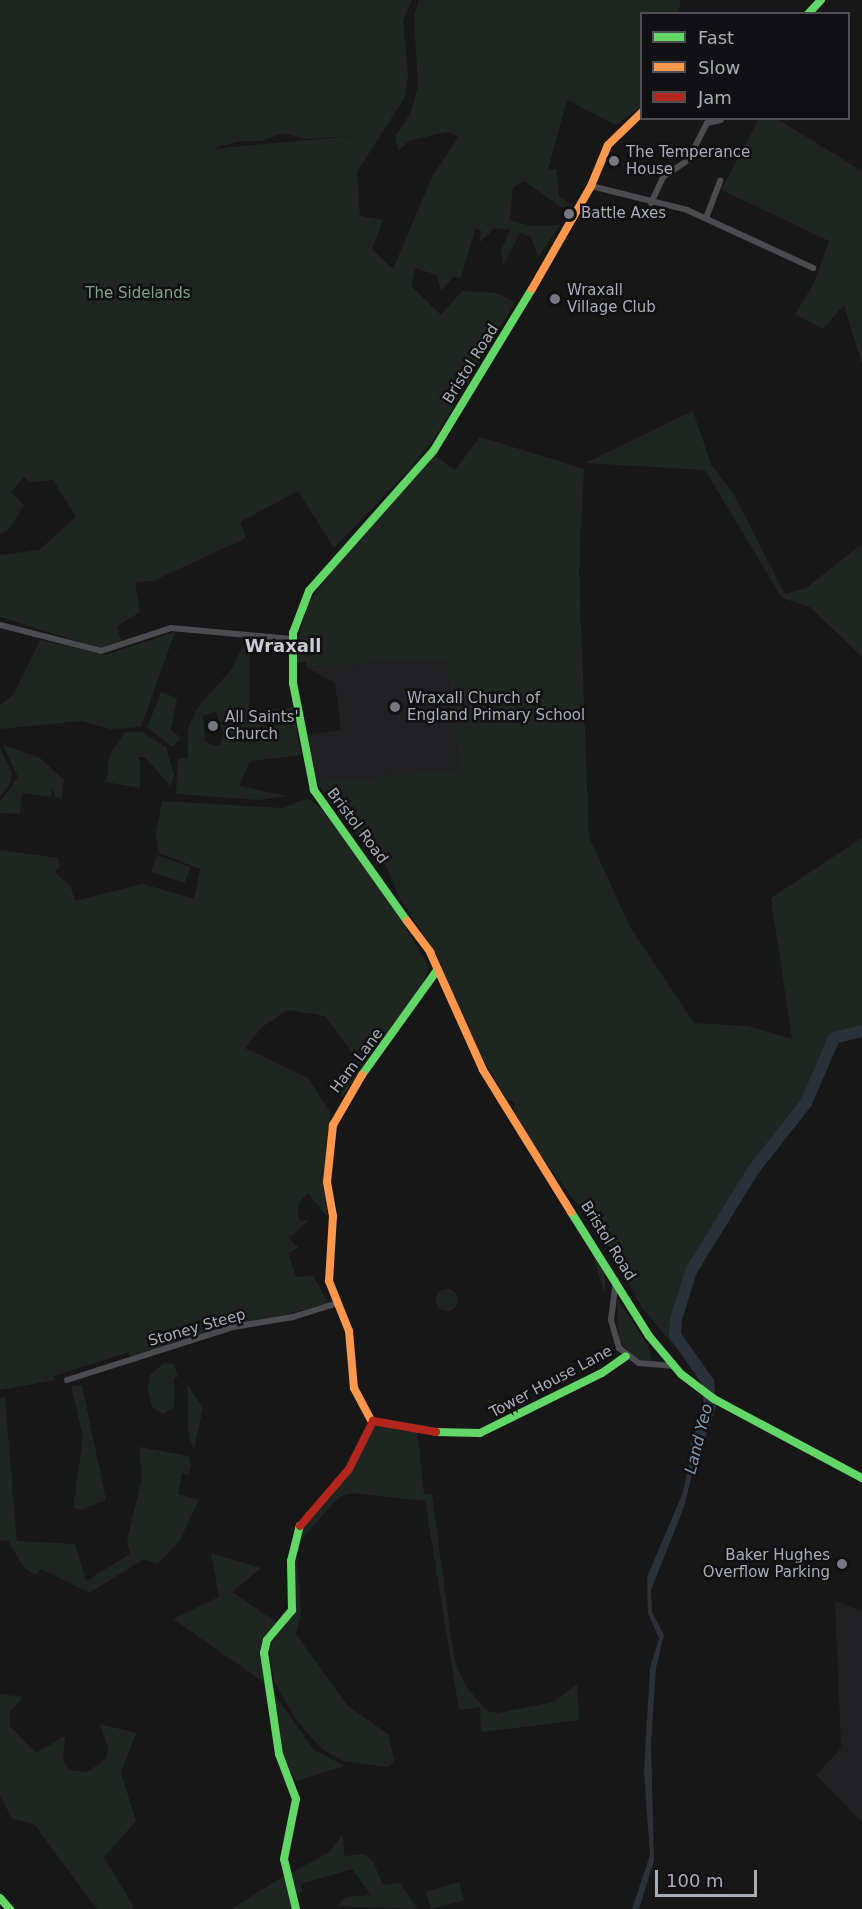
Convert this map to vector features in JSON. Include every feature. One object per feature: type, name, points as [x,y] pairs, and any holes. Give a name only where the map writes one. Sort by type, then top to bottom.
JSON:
[{"type":"main road","points":[[810,12],[821,0]]},
{"type":"main road","name":"Bristol Road","points":[[640,114],[614,135],[591,186],[496,353],[434,450],[314,583],[292,639],[293,683],[313,788],[403,910],[438,969],[483,1070],[617,1280],[649,1336],[674,1366],[714,1399],[862,1478]]},
{"type":"main road","name":"Ham Lane","points":[[372,1422],[354,1388],[349,1331],[335,1304],[329,1281],[333,1222],[327,1182],[334,1119],[342,1102],[438,969]]},
{"type":"main road","name":"Tower House Lane","points":[[372,1422],[444,1433],[486,1431],[602,1373],[626,1356]]},
{"type":"main road","points":[[296,1909],[284,1859],[296,1799],[279,1754],[265,1647],[291,1610],[291,1561],[297,1529],[349,1469],[372,1422]]},
{"type":"main road","points":[[0,1898],[10,1909]]},
{"type":"street","points":[[651,203],[660,181],[688,160],[704,135],[708,122],[721,120]]},
{"type":"street","points":[[706,218],[717,184]]},
{"type":"street","points":[[591,186],[706,218],[813,268]]},
{"type":"street","points":[[789,256],[792,248]]},
{"type":"street","points":[[0,625],[101,651],[171,628],[292,639]]},
{"type":"street","name":"Tower House Lane","points":[[617,1280],[612,1291],[612,1327],[626,1356],[652,1366],[674,1366]]},
{"type":"street","name":"Stoney Steep","points":[[67,1380],[234,1327],[293,1317],[335,1304]]},
{"type":"shaded area","name":"Wraxall Church of England Primary School","points":[[446,659],[460,769],[317,782],[307,735],[341,730],[335,683],[306,667]]},
{"type":"shaded area","points":[[835,1601],[862,1611],[862,1822],[816,1775],[841,1748]]},
{"type":"green space","name":"The Sidelands","points":[[0,0],[412,0],[403,20],[408,75],[405,97],[357,172],[360,216],[383,220],[372,249],[393,269],[432,177],[459,136],[446,132],[409,141],[398,151],[396,135],[410,114],[418,86],[414,16],[419,0],[681,0],[678,12],[640,12],[640,108],[616,125],[567,100],[548,170],[556,169],[559,196],[573,206],[568,212],[524,181],[513,187],[510,220],[531,226],[560,225],[538,257],[531,237],[520,233],[503,266],[501,251],[510,230],[495,228],[479,243],[481,230],[475,229],[461,278],[453,277],[441,291],[437,275],[415,268],[411,286],[441,315],[462,291],[496,293],[515,302],[438,433],[410,469],[334,548],[298,491],[240,522],[246,538],[153,581],[135,582],[140,612],[117,626],[122,644],[99,648],[0,617],[0,555],[39,550],[76,517],[53,480],[30,482],[24,477],[11,492],[24,505],[10,528],[0,534]],"holes":[[[283,133],[306,139],[363,135],[211,149],[240,141],[262,141]]]},
{"type":"green space","points":[[758,120],[779,120],[862,171],[862,364],[844,305],[823,329],[795,314],[813,285],[829,241],[721,190]]},
{"type":"green space","points":[[693,411],[711,464],[734,495],[785,594],[806,588],[862,544],[862,657],[810,607],[782,598],[705,470],[585,463]]},
{"type":"green space","points":[[480,437],[584,469],[579,569],[589,837],[630,927],[694,1023],[748,1026],[792,1039],[771,898],[862,838],[862,1029],[843,1032],[832,1041],[810,1093],[754,1165],[694,1264],[677,1317],[675,1347],[643,1309],[610,1249],[534,1146],[513,1110],[515,1102],[506,1099],[472,1040],[437,955],[399,897],[386,866],[343,820],[317,782],[460,769],[446,659],[307,667],[306,662],[297,662],[297,644],[308,605],[336,565],[434,455],[455,470]]},
{"type":"green space","points":[[175,632],[141,727],[110,729],[81,721],[0,729],[0,705],[13,695],[40,640],[105,655]]},
{"type":"green space","points":[[242,647],[250,648],[249,712],[293,707],[301,755],[250,761],[239,786],[287,796],[258,800],[176,794],[178,759],[188,758],[187,730],[198,707],[231,670]],"holes":[[[216,711],[223,734],[220,745],[215,746],[205,741],[203,716]]]},
{"type":"green space","points":[[161,692],[177,698],[171,730],[181,738],[173,747],[147,728]]},
{"type":"green space","points":[[125,732],[142,732],[166,747],[174,775],[171,787],[145,757],[139,757],[140,788],[106,782],[110,754]]},
{"type":"green space","points":[[3,745],[40,758],[64,780],[62,798],[55,797],[53,788],[51,797],[22,793],[20,814],[0,813],[0,802],[18,777]]},
{"type":"green space","points":[[0,748],[12,773],[10,785],[0,796]]},
{"type":"green space","points":[[308,798],[326,813],[395,910],[429,967],[421,988],[342,1097],[338,1089],[358,1061],[325,1016],[288,1010],[262,1027],[245,1048],[308,1078],[330,1112],[324,1176],[328,1218],[308,1193],[299,1202],[298,1213],[300,1221],[309,1220],[289,1238],[299,1248],[288,1253],[296,1277],[313,1276],[329,1303],[130,1356],[129,1352],[54,1376],[55,1380],[0,1390],[0,850],[58,858],[60,867],[54,872],[70,885],[75,901],[143,884],[194,899],[200,869],[159,853],[156,832],[162,801],[283,808]]},
{"type":"green space","points":[[157,855],[190,867],[185,883],[151,872]]},
{"type":"green space","points":[[509,1120],[593,1248],[605,1271],[605,1294],[591,1251]]},
{"type":"green space","points":[[447,1289],[455,1292],[458,1300],[455,1308],[447,1311],[439,1308],[436,1300],[439,1292]]},
{"type":"green space","points":[[617,1299],[648,1345],[652,1363],[635,1358],[619,1340]]},
{"type":"green space","points":[[164,1363],[174,1364],[178,1377],[174,1378],[174,1407],[163,1414],[152,1407],[148,1389],[150,1375]]},
{"type":"green space","points":[[187,1384],[203,1408],[194,1449],[189,1437]]},
{"type":"green space","points":[[82,1385],[106,1500],[81,1510],[73,1508],[83,1437],[71,1386]]},
{"type":"green space","points":[[5,1397],[17,1541],[75,1544],[86,1581],[130,1554],[127,1540],[142,1479],[139,1447],[189,1456],[191,1466],[188,1475],[182,1473],[178,1494],[199,1500],[180,1540],[158,1564],[144,1559],[89,1593],[41,1569],[36,1575],[25,1569],[8,1541],[0,1540],[0,1398]]},
{"type":"green space","points":[[372,1424],[417,1432],[424,1494],[432,1494],[454,1659],[465,1685],[487,1711],[498,1713],[554,1702],[577,1684],[579,1720],[481,1732],[480,1707],[460,1710],[458,1703],[425,1501],[352,1493],[339,1497],[302,1539],[297,1555],[301,1612],[296,1634],[347,1705],[389,1735],[394,1762],[388,1767],[343,1761],[322,1749],[297,1721],[274,1682],[269,1646],[294,1614],[292,1575],[299,1530],[338,1487]]},
{"type":"green space","points":[[211,1553],[261,1568],[232,1592],[279,1624],[260,1650],[265,1683],[173,1619],[219,1597]]},
{"type":"green space","points":[[0,1694],[23,1697],[10,1712],[10,1726],[36,1753],[65,1736],[63,1760],[69,1770],[87,1772],[106,1759],[108,1748],[100,1724],[136,1733],[121,1773],[136,1821],[104,1857],[135,1909],[97,1909],[34,1824],[12,1819],[0,1795]]},
{"type":"green space","points":[[274,1694],[314,1750],[345,1766],[296,1781],[284,1757]]},
{"type":"green space","points":[[348,1828],[343,1835],[344,1856],[363,1854],[373,1861],[383,1885],[400,1883],[417,1909],[337,1906],[346,1897],[371,1895],[352,1869],[301,1884],[302,1892],[296,1894],[289,1874],[328,1853]]},
{"type":"green space","points":[[284,1876],[292,1909],[231,1909]]},
{"type":"green space","points":[[459,1882],[464,1900],[431,1909],[426,1892]]},
{"type":"water","points":[[696,1436],[701,1438],[684,1507],[651,1590],[652,1612],[664,1635],[656,1668],[651,1743],[654,1861],[639,1909],[632,1909],[650,1855],[644,1771],[650,1668],[659,1638],[648,1614],[647,1577],[682,1495]]},
{"type":"waterway","name":"Land Yeo","points":[[695,1451],[710,1405],[708,1382],[675,1335],[676,1319],[691,1271],[754,1169],[806,1103],[834,1038],[862,1031]]},
{"type":"traffic: fast","points":[[810,12],[821,0]]},
{"type":"traffic: fast","points":[[407,921],[314,790],[293,683],[293,633],[309,591],[434,450],[532,289]]},
{"type":"traffic: fast","points":[[362,1075],[438,969]]},
{"type":"traffic: fast","points":[[571,1212],[649,1336],[681,1374],[714,1399],[862,1478]]},
{"type":"traffic: fast","points":[[436,1432],[480,1433],[602,1373],[626,1356]]},
{"type":"traffic: fast","points":[[296,1909],[284,1859],[296,1799],[279,1754],[264,1653],[267,1640],[292,1610],[291,1561],[300,1526]]},
{"type":"traffic: fast","points":[[0,1898],[10,1909]]},
{"type":"traffic: slow","points":[[532,289],[591,186],[608,145],[640,114]]},
{"type":"traffic: slow","points":[[407,921],[430,952],[483,1070],[571,1212]]},
{"type":"traffic: slow","points":[[362,1075],[333,1125],[327,1182],[333,1216],[329,1281],[349,1331],[354,1388],[372,1422]]},
{"type":"traffic: jam","points":[[300,1526],[349,1469],[373,1421],[436,1432]]},
{"type":"place","name":"The Temperance House","points":[[614,161]]},
{"type":"place","name":"Battle Axes","points":[[569,214]]},
{"type":"place","name":"Wraxall Village Club","points":[[555,299]]},
{"type":"place","name":"Wraxall Church of England Primary School","points":[[395,707]]},
{"type":"place","name":"All Saints' Church","points":[[213,726]]},
{"type":"place","name":"Baker Hughes Overflow Parking","points":[[842,1564]]},
{"type":"district","name":"Wraxall","points":[[283,646]]}]
